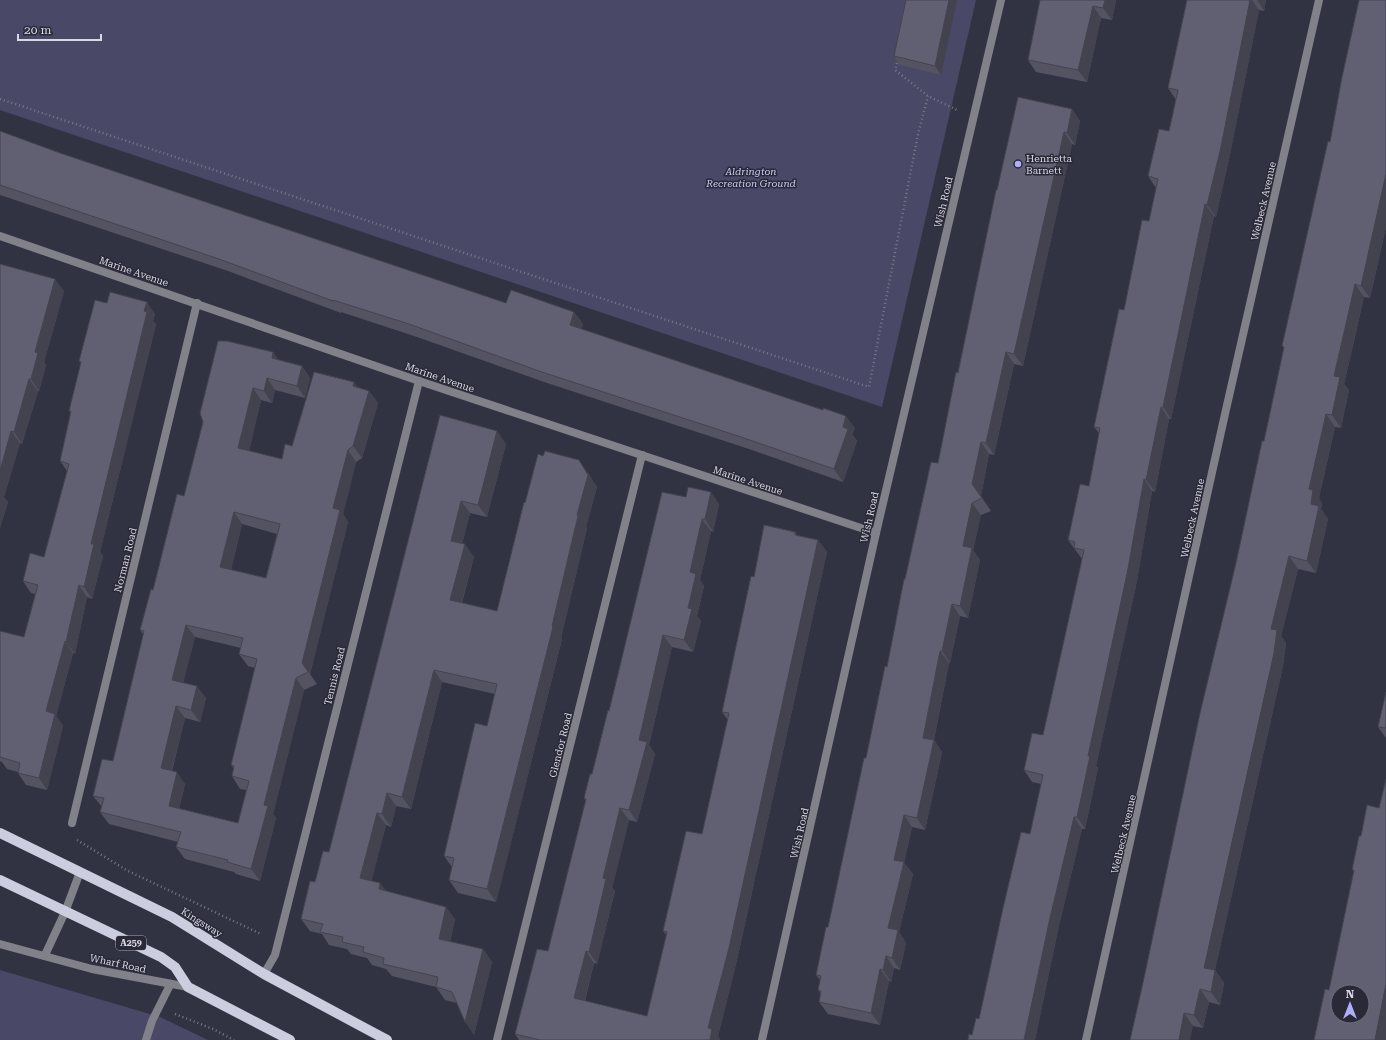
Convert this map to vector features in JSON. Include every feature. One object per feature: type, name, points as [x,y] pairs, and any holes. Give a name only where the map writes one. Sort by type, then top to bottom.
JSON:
[{"type":"main road","name":"Kingsway","points":[[0,833],[172,917],[264,974],[387,1040]]},
{"type":"main road","name":"A259","points":[[0,880],[161,957],[175,967],[188,987],[290,1040]]},
{"type":"street","name":"Wish Road","points":[[762,1040],[876,533],[1000,0]]},
{"type":"street","name":"Welbeck Avenue","points":[[1086,1040],[1225,414],[1319,0]]},
{"type":"street","name":"Marine Avenue","points":[[0,236],[419,381],[876,533]]},
{"type":"street","name":"Norman Road","points":[[72,822],[197,303]]},
{"type":"street","name":"Tennis Road","points":[[264,974],[275,955],[419,381]]},
{"type":"street","name":"Glendor Road","points":[[497,1040],[642,455]]},
{"type":"street","points":[[45,955],[65,912],[80,872]]},
{"type":"street","name":"Wharf Road","points":[[0,944],[92,969],[170,985],[188,987]]},
{"type":"street","points":[[146,1040],[152,1021],[170,985]]},
{"type":"path","points":[[898,56],[895,70],[928,96],[972,117]]},
{"type":"path","points":[[0,99],[869,387],[918,134],[928,96]]},
{"type":"path","name":"Kingsway","points":[[72,822],[77,840],[128,871],[262,935]]},
{"type":"path","points":[[213,1028],[234,1040]]},
{"type":"green space","name":"Aldrington Recreation Ground","points":[[0,0],[976,0],[882,407],[0,110]]},
{"type":"green space","points":[[0,970],[160,1017],[208,1040],[0,1040]]},
{"type":"building","points":[[906,0],[949,0],[935,66],[894,56]]},
{"type":"building","points":[[1040,0],[1105,0],[1103,8],[1093,6],[1078,70],[1028,60]]},
{"type":"building","points":[[1187,0],[1250,0],[1221,147],[1207,205],[1205,204],[1163,407],[1161,407],[1146,480],[1144,479],[1128,569],[1088,756],[1090,756],[1077,817],[1074,817],[1050,918],[1024,1040],[968,1040],[969,1034],[972,1035],[976,1018],[979,1019],[1021,832],[1030,834],[1043,775],[1024,770],[1032,733],[1043,735],[1084,550],[1074,548],[1075,542],[1068,540],[1080,484],[1089,486],[1100,428],[1094,427],[1119,309],[1124,310],[1142,220],[1149,221],[1158,179],[1148,176],[1159,129],[1169,131],[1178,90],[1168,88]]},
{"type":"building","points":[[1359,0],[1386,0],[1386,174],[1361,286],[1355,284],[1334,376],[1340,377],[1332,415],[1326,414],[1309,489],[1313,490],[1311,504],[1319,506],[1307,561],[1289,556],[1271,629],[1277,630],[1274,653],[1204,968],[1215,970],[1211,992],[1200,989],[1194,1015],[1184,1013],[1179,1040],[1130,1040],[1200,713],[1236,563],[1262,441],[1264,441],[1284,347],[1282,346],[1328,141],[1330,142],[1342,77]]},
{"type":"building","points":[[1018,97],[1072,109],[1067,133],[1064,132],[1014,354],[1006,352],[986,443],[981,442],[972,484],[982,498],[972,503],[963,546],[972,548],[960,606],[952,604],[942,651],[940,651],[923,738],[934,740],[917,818],[904,815],[894,860],[904,862],[888,928],[898,930],[892,958],[886,956],[883,970],[880,969],[871,1013],[819,1002],[821,991],[818,990],[821,976],[816,975],[826,927],[828,927],[864,758],[866,758],[885,666],[887,667],[904,579],[931,462],[938,463],[956,372],[958,373],[996,190]]},
{"type":"building","points":[[0,131],[60,153],[506,303],[511,290],[574,312],[570,325],[823,410],[823,408],[846,416],[843,427],[848,429],[834,469],[539,371],[409,324],[333,301],[219,259],[0,185]]},
{"type":"building","points":[[0,264],[55,279],[35,352],[38,353],[31,379],[29,379],[14,432],[11,431],[0,471]]},
{"type":"building","points":[[110,292],[147,302],[144,311],[147,312],[91,544],[94,544],[84,587],[79,585],[66,642],[65,641],[46,711],[55,714],[39,778],[18,773],[20,763],[0,757],[0,631],[24,637],[38,585],[23,581],[30,553],[44,557],[69,464],[60,461],[71,411],[69,411],[81,362],[79,361],[95,300],[107,303]]},
{"type":"building","points":[[218,341],[227,341],[273,352],[272,358],[302,366],[297,386],[267,378],[264,391],[253,388],[238,448],[282,459],[285,444],[292,446],[314,372],[354,382],[353,386],[369,391],[353,446],[348,450],[333,508],[340,510],[302,663],[308,672],[296,678],[264,805],[268,806],[251,869],[227,862],[228,860],[176,847],[181,832],[100,812],[104,798],[93,796],[102,759],[113,761],[144,631],[140,630],[151,589],[153,590],[177,494],[184,496],[203,422],[200,413]],"holes":[[[234,512],[280,524],[266,578],[220,567]],[[186,625],[243,638],[239,654],[257,659],[231,765],[234,766],[232,776],[249,781],[238,823],[169,806],[177,772],[161,768],[176,706],[191,710],[197,686],[172,680]]]},
{"type":"building","points":[[440,415],[497,431],[478,505],[461,501],[451,541],[465,544],[450,600],[497,611],[524,502],[525,503],[538,454],[543,456],[545,451],[579,460],[588,475],[577,515],[553,627],[487,889],[449,880],[454,858],[444,856],[475,723],[487,726],[497,684],[434,670],[402,797],[387,793],[382,814],[377,813],[360,878],[380,883],[379,889],[446,907],[439,939],[483,949],[465,1022],[452,992],[436,987],[438,977],[383,964],[384,958],[363,952],[364,947],[342,942],[343,937],[320,932],[323,924],[301,919],[310,881],[315,882],[323,851],[329,852]]},
{"type":"building","points":[[688,487],[711,492],[705,519],[702,519],[690,572],[696,574],[688,608],[692,609],[684,640],[663,635],[639,740],[647,742],[629,810],[620,808],[603,878],[606,879],[589,952],[586,951],[574,998],[647,1016],[667,932],[663,931],[686,831],[702,834],[729,713],[722,712],[751,576],[754,577],[764,525],[795,532],[795,535],[818,540],[729,948],[708,1028],[712,1029],[710,1040],[540,1040],[515,1034],[537,949],[548,951],[586,799],[584,798],[590,774],[592,774],[608,710],[609,711],[662,492],[686,497]]},
{"type":"building","points":[[1386,692],[1386,728],[1378,727]]},
{"type":"building","points":[[1386,779],[1386,984],[1375,1040],[1314,1040],[1325,989],[1329,990],[1330,985],[1330,1024],[1370,1024],[1370,984],[1330,984],[1354,870],[1352,870],[1367,805],[1379,808]]},
{"type":"place","name":"Henrietta Barnett","points":[[1018,164]]}]
